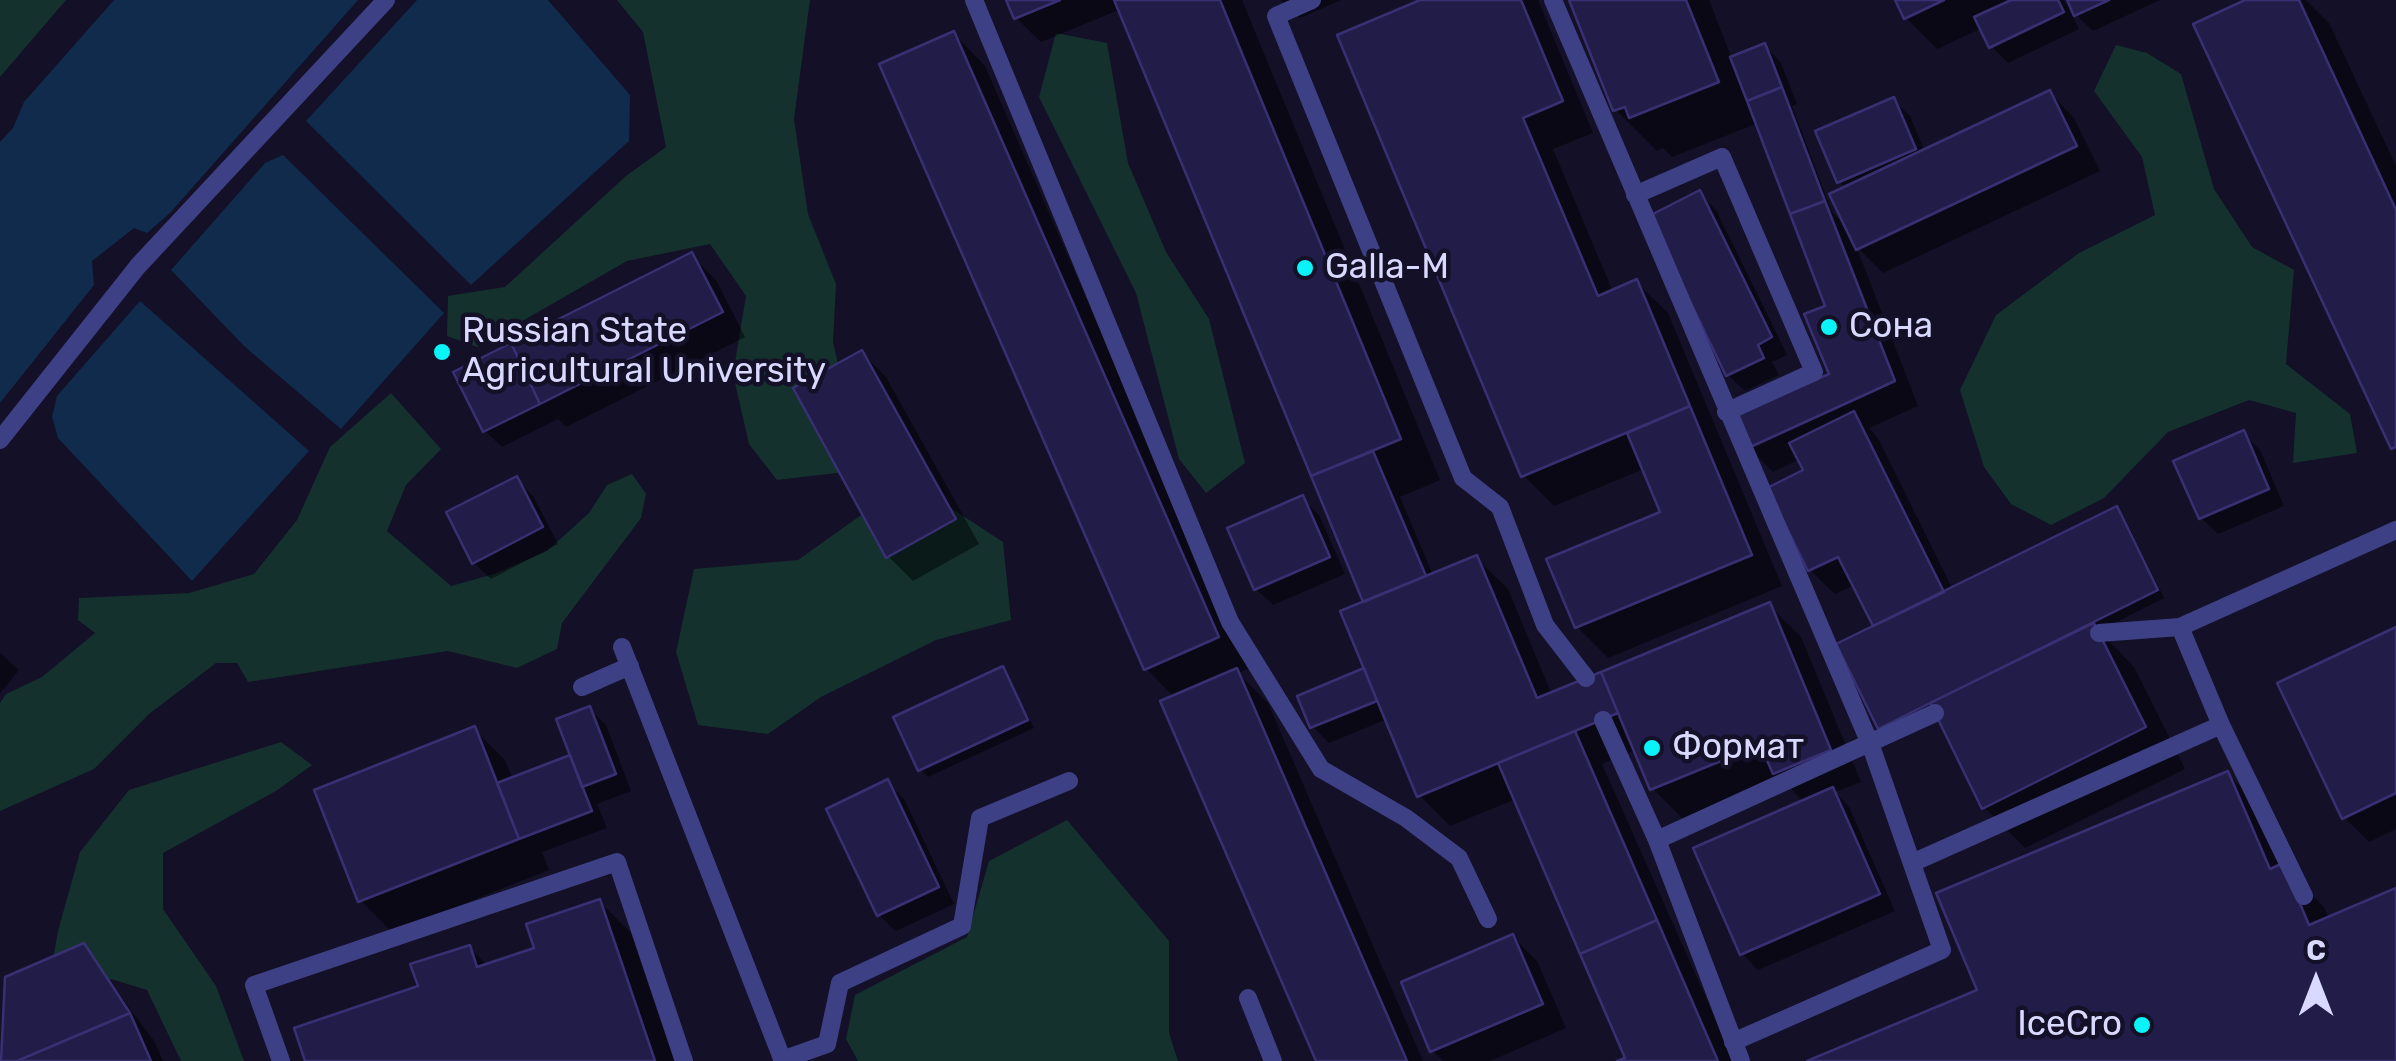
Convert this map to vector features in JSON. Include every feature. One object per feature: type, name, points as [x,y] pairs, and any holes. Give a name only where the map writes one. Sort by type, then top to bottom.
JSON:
[{"type":"lane","points":[[0,440],[138,266],[386,0]]},
{"type":"lane","points":[[974,0],[1230,622],[1321,769],[1406,818],[1459,858],[1488,918]]},
{"type":"lane","points":[[1312,0],[1276,16],[1463,478],[1500,507],[1544,625],[1586,678]]},
{"type":"lane","points":[[1553,0],[1871,746],[1942,950],[1733,1042]]},
{"type":"lane","points":[[1635,195],[1722,157],[1807,354],[1814,372],[1726,412]]},
{"type":"lane","points":[[2099,633],[2180,627],[2396,530]]},
{"type":"lane","points":[[2180,627],[2221,725],[2304,896]]},
{"type":"lane","points":[[622,647],[782,1061],[827,1044],[840,983],[962,926],[980,818],[1069,781]]},
{"type":"lane","points":[[582,687],[630,666]]},
{"type":"lane","points":[[1657,840],[1935,714]]},
{"type":"lane","points":[[1604,720],[1657,840],[1741,1061]]},
{"type":"lane","points":[[1912,863],[2221,725]]},
{"type":"lane","points":[[281,1061],[254,984],[617,862],[684,1061]]},
{"type":"lane","points":[[1248,998],[1273,1061]]},
{"type":"green space","points":[[0,0],[66,0],[0,77]]},
{"type":"green space","points":[[617,0],[810,0],[794,119],[808,214],[836,284],[833,342],[862,470],[777,480],[749,444],[733,374],[746,296],[710,244],[627,261],[477,347],[447,336],[448,296],[505,287],[626,176],[666,147],[643,32]]},
{"type":"green space","points":[[1056,33],[1107,43],[1128,163],[1166,252],[1209,319],[1245,463],[1206,493],[1179,459],[1136,293],[1039,97]]},
{"type":"green space","points":[[2116,45],[2147,53],[2181,74],[2214,189],[2252,247],[2294,270],[2286,364],[2350,414],[2357,453],[2293,463],[2296,413],[2249,400],[2168,432],[2104,498],[2051,525],[2011,504],[1984,467],[1960,390],[1996,315],[2079,253],[2155,215],[2142,157],[2094,91]]},
{"type":"green space","points":[[391,393],[441,449],[406,485],[387,531],[451,586],[494,574],[547,551],[589,513],[607,485],[632,474],[646,494],[641,518],[562,623],[557,649],[517,668],[448,651],[248,682],[237,663],[216,663],[149,714],[94,769],[0,811],[0,703],[6,694],[42,677],[95,633],[78,620],[79,598],[189,593],[254,574],[297,520],[330,447]]},
{"type":"green space","points":[[871,508],[951,508],[1003,542],[1011,620],[936,640],[821,697],[768,734],[698,725],[676,652],[694,569],[798,560]]},
{"type":"green space","points":[[281,742],[312,765],[276,791],[163,853],[163,909],[216,986],[244,1061],[181,1061],[147,990],[111,979],[47,993],[58,931],[80,852],[129,790]]},
{"type":"green space","points":[[1067,820],[1169,941],[1169,1033],[1178,1061],[858,1061],[846,1039],[855,995],[967,937],[989,861]]},
{"type":"water","points":[[114,0],[358,0],[170,213],[147,233],[134,228],[92,261],[94,285],[0,403],[0,142],[13,128],[24,102]]},
{"type":"water","points":[[417,0],[548,0],[630,95],[629,141],[471,285],[306,121]]},
{"type":"water","points":[[283,155],[444,313],[341,429],[244,346],[171,270],[265,163]]},
{"type":"water","points":[[140,301],[309,451],[192,581],[58,438],[52,417],[57,396]]},
{"type":"building","points":[[1006,0],[1060,0],[1014,19]]},
{"type":"building","points":[[1114,0],[1220,0],[1401,439],[1311,476]]},
{"type":"building","points":[[1420,0],[1521,0],[1563,101],[1523,118],[1598,296],[1637,279],[1690,406],[1521,477],[1337,35]]},
{"type":"building","points":[[1569,0],[1686,0],[1719,82],[1629,118],[1625,107],[1613,111]]},
{"type":"building","points":[[1895,0],[1944,0],[1904,19]]},
{"type":"building","points":[[2011,0],[2058,0],[2064,12],[1989,48],[1974,17]]},
{"type":"building","points":[[2067,0],[2109,0],[2074,16]]},
{"type":"building","points":[[2245,0],[2299,0],[2396,210],[2396,447],[2391,449],[2193,24]]},
{"type":"building","points":[[954,31],[1219,637],[1144,670],[879,64]]},
{"type":"building","points":[[1765,43],[1782,87],[1747,101],[1730,57]]},
{"type":"building","points":[[1782,87],[1825,201],[1790,214],[1747,101]]},
{"type":"building","points":[[2050,90],[2077,146],[1856,250],[1829,194]]},
{"type":"building","points":[[1894,97],[1916,149],[1837,183],[1815,131]]},
{"type":"building","points":[[1700,190],[1772,337],[1758,345],[1764,358],[1726,376],[1649,216]]},
{"type":"building","points":[[1825,201],[1895,381],[1746,449],[1731,417],[1829,374],[1804,314],[1825,306],[1790,214]]},
{"type":"building","points":[[692,252],[723,312],[540,404],[511,343]]},
{"type":"building","points":[[511,343],[540,404],[483,432],[453,372]]},
{"type":"building","points":[[862,350],[956,519],[886,558],[793,388]]},
{"type":"building","points":[[1690,406],[1752,555],[1575,628],[1546,559],[1660,512],[1627,433]]},
{"type":"building","points":[[1854,411],[1944,592],[1873,626],[1838,557],[1808,571],[1767,488],[1803,470],[1789,443]]},
{"type":"building","points":[[2244,430],[2269,489],[2199,519],[2173,461]]},
{"type":"building","points":[[1373,451],[1426,576],[1363,602],[1311,476]]},
{"type":"building","points":[[517,476],[543,527],[472,564],[446,512]]},
{"type":"building","points":[[1303,495],[1330,557],[1254,590],[1227,528]]},
{"type":"building","points":[[2117,506],[2158,590],[1878,729],[1836,644]]},
{"type":"building","points":[[1477,555],[1537,698],[1601,672],[1618,713],[1417,797],[1340,611]]},
{"type":"building","points":[[1770,602],[1831,750],[1773,774],[1760,745],[1650,790],[1601,672]]},
{"type":"building","points":[[2094,623],[2146,727],[1982,809],[1930,703]]},
{"type":"building","points":[[2396,627],[2396,793],[2342,819],[2277,683]]},
{"type":"building","points":[[1003,666],[1028,720],[918,771],[893,717]]},
{"type":"building","points":[[1237,668],[1407,1061],[1316,1061],[1160,701]]},
{"type":"building","points":[[1364,668],[1377,701],[1310,728],[1297,696]]},
{"type":"building","points":[[590,706],[616,774],[582,787],[556,719]]},
{"type":"building","points":[[475,726],[519,839],[358,902],[314,790]]},
{"type":"building","points":[[1575,731],[1657,920],[1580,954],[1498,763]]},
{"type":"building","points":[[570,755],[592,811],[519,839],[497,783]]},
{"type":"building","points":[[2228,771],[2270,869],[2283,863],[2309,925],[2396,888],[2396,1061],[1807,1061],[1977,990],[1936,893]]},
{"type":"building","points":[[888,779],[939,887],[877,916],[826,809]]},
{"type":"building","points":[[1833,787],[1880,894],[1740,955],[1693,848]]},
{"type":"building","points":[[600,899],[655,1061],[305,1061],[294,1028],[418,986],[410,964],[470,945],[477,967],[534,948],[526,924]]},
{"type":"building","points":[[1657,920],[1718,1061],[1617,1061],[1625,1058],[1580,954]]},
{"type":"building","points":[[1513,934],[1543,1004],[1430,1052],[1401,982]]},
{"type":"building","points":[[84,943],[130,1013],[17,1061],[1,1061],[5,977]]},
{"type":"building","points":[[130,1013],[151,1061],[17,1061]]},
{"type":"place","name":"Galla-M","points":[[1305,268]]},
{"type":"place","name":"Сона","points":[[1829,327]]},
{"type":"place","name":"Russian State Agricultural University","points":[[442,352]]},
{"type":"place","name":"Формат","points":[[1652,748]]},
{"type":"place","name":"IceCro","points":[[2142,1025]]}]
